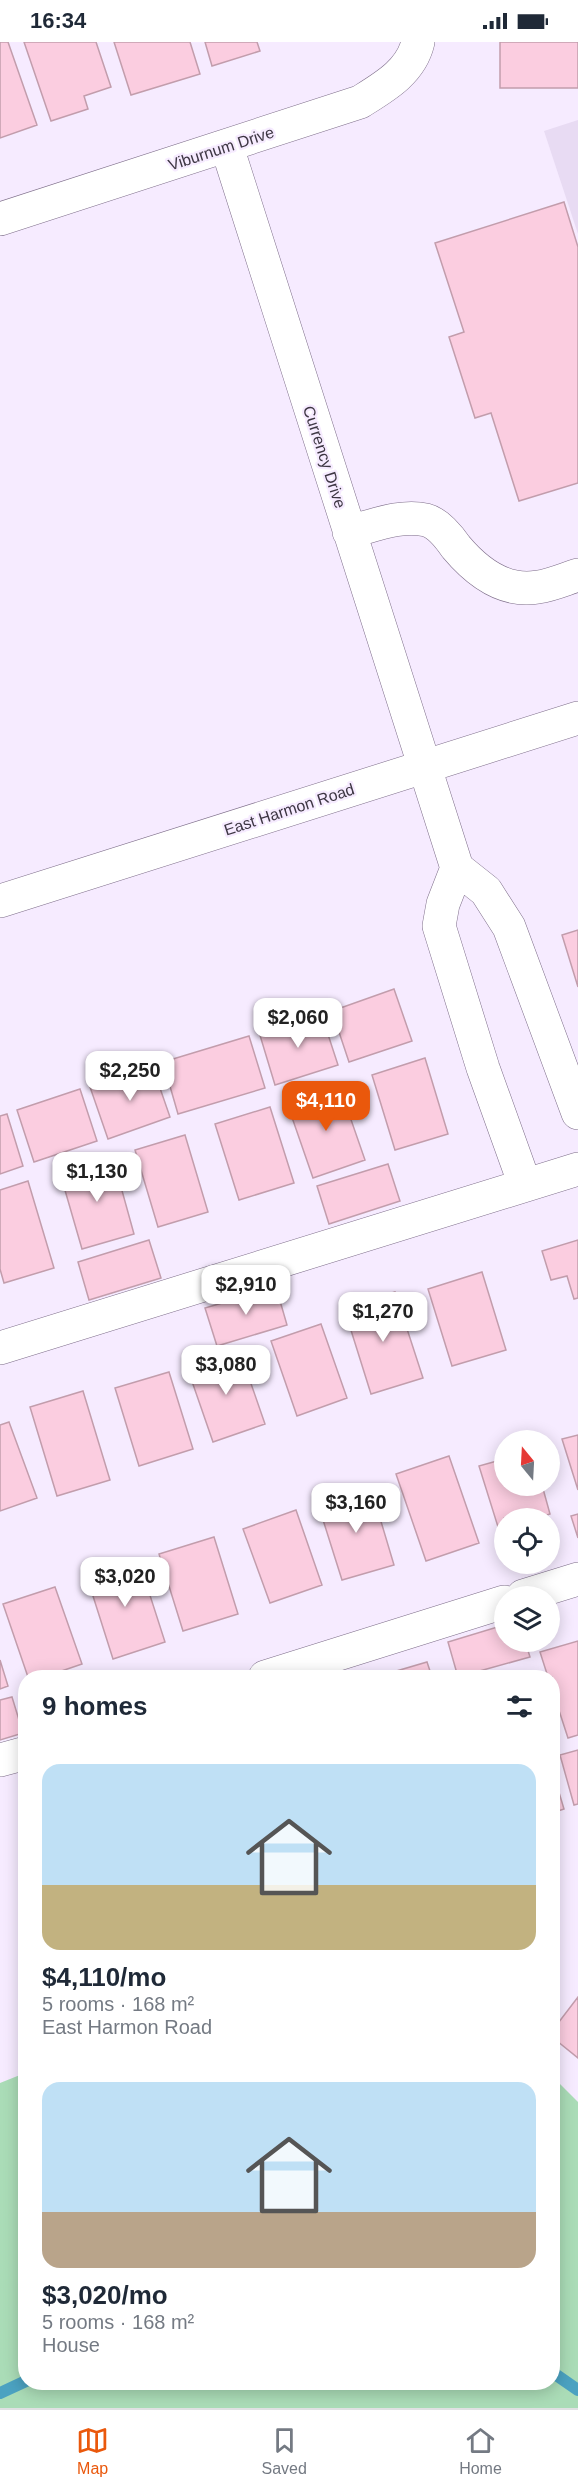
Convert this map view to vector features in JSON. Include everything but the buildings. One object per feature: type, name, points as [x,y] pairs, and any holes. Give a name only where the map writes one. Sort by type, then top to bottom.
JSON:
[{"type":"street","name":"Viburnum Drive","points":[[0,219],[360,102],[394,81],[415,53],[418,42]]},
{"type":"street","name":"Currency Drive","points":[[227,147],[457,868]]},
{"type":"street","points":[[349,532],[407,517],[428,520],[446,534],[472,564],[499,584],[538,588],[578,575]]},
{"type":"street","name":"East Harmon Road","points":[[0,901],[578,718]]},
{"type":"street","points":[[525,1185],[483,1068],[439,926],[443,904],[457,868],[486,891],[509,927],[578,1113]]},
{"type":"street","points":[[0,1348],[578,1169]]},
{"type":"street","points":[[555,1586],[578,1579]]},
{"type":"street","points":[[288,1670],[494,1605]]},
{"type":"street","points":[[0,1760],[18,1755]]},
{"type":"shaded area","points":[[578,120],[578,234],[544,131]]},
{"type":"green space","points":[[18,2076],[18,2390],[560,2390],[560,2084],[578,2102],[578,2408],[0,2408],[0,2083]]},
{"type":"waterway","points":[[560,2378],[578,2390]]},
{"type":"waterway","points":[[0,2393],[18,2385]]}]
